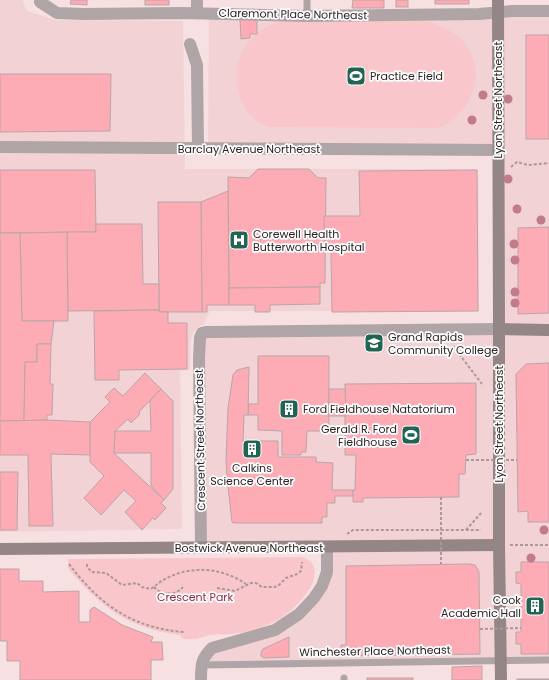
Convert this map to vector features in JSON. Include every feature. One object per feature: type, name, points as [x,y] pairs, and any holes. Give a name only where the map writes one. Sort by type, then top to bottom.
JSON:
[{"type":"street","points":[[197,0],[197,13]]},
{"type":"street","name":"Lyon Street Northeast","points":[[498,0],[500,329],[505,545],[501,680]]},
{"type":"street","name":"Claremont Place Northeast","points":[[40,2],[57,13],[197,13],[307,16],[549,11]]},
{"type":"street","points":[[190,44],[197,66],[198,148]]},
{"type":"street","name":"Barclay Avenue Northeast","points":[[0,147],[498,150]]},
{"type":"street","points":[[500,329],[549,330]]},
{"type":"street","name":"Crescent Street Northeast","points":[[201,548],[199,359],[200,338],[202,333],[500,329]]},
{"type":"street","name":"Bostwick Avenue Northeast","points":[[0,549],[505,545]]},
{"type":"street","points":[[201,680],[201,665],[205,655],[212,648],[275,630],[299,614],[314,598],[322,586],[327,572],[327,547]]},
{"type":"lane","points":[[307,0],[307,16]]},
{"type":"lane","name":"Winchester Place Northeast","points":[[201,665],[549,660]]},
{"type":"path","points":[[511,168],[517,162],[528,165],[549,163]]},
{"type":"path","points":[[453,346],[482,384]]},
{"type":"path","points":[[466,460],[517,460]]},
{"type":"path","points":[[441,497],[441,564]]},
{"type":"path","points":[[466,530],[481,513]]},
{"type":"path","points":[[341,534],[348,534],[353,530],[481,530]]},
{"type":"path","points":[[505,545],[549,545]]},
{"type":"path","points":[[86,564],[92,572],[104,572],[122,585],[137,583],[142,587],[151,589],[166,578],[176,574],[196,570],[215,571],[226,574],[246,584],[256,583],[266,588],[279,585],[286,578],[297,574],[301,571],[302,562]]},
{"type":"path","points":[[70,564],[92,592],[119,613],[152,627],[184,632]]},
{"type":"path","points":[[217,588],[235,591],[239,590],[246,584]]},
{"type":"path","points":[[154,587],[162,593],[178,592],[183,587]]},
{"type":"path","points":[[480,629],[521,628]]},
{"type":"shaded area","name":"Corewell Health Butterworth Hospital","points":[[0,0],[22,0],[27,11],[55,20],[183,21],[185,169],[478,169],[479,311],[210,311],[204,323],[194,331],[191,339],[190,370],[180,371],[182,529],[0,532]]},
{"type":"shaded area","name":"Grand Rapids Community College","points":[[209,15],[549,16],[549,660],[201,665],[205,655],[275,630],[314,598],[327,547],[201,548],[201,336],[499,329],[498,150],[208,148]]},
{"type":"green space","name":"Practice Field","points":[[283,21],[427,21],[454,34],[462,40],[470,52],[475,64],[476,77],[473,90],[468,102],[460,113],[438,128],[270,127],[259,123],[254,119],[242,103],[237,83],[237,72],[242,53],[250,40],[268,27]]},
{"type":"green space","name":"Crescent Park","points":[[302,557],[309,560],[313,564],[315,574],[312,584],[304,597],[280,619],[251,630],[231,634],[210,635],[196,639],[183,639],[180,635],[145,627],[117,614],[92,594],[68,568],[68,559]]},
{"type":"building","points":[[71,0],[87,0],[87,5],[70,4]]},
{"type":"building","points":[[145,0],[169,0],[169,5],[145,5]]},
{"type":"building","points":[[353,0],[384,0],[384,8],[352,8]]},
{"type":"building","points":[[396,0],[408,0],[408,7],[396,7]]},
{"type":"building","points":[[435,0],[469,0],[469,4],[435,4]]},
{"type":"building","points":[[240,19],[257,19],[257,34],[250,34],[250,38],[241,39]]},
{"type":"building","points":[[526,35],[549,35],[549,139],[526,139]]},
{"type":"building","points":[[0,74],[111,74],[110,131],[0,132]]},
{"type":"building","points":[[258,169],[309,169],[318,178],[326,178],[325,283],[320,283],[320,287],[229,288],[228,177],[249,178]]},
{"type":"building","points":[[0,170],[95,170],[96,232],[0,233]]},
{"type":"building","points":[[477,170],[478,311],[332,312],[331,251],[325,251],[324,216],[360,216],[359,171]]},
{"type":"building","points":[[228,191],[229,305],[207,305],[207,312],[202,312],[201,202]]},
{"type":"building","points":[[158,202],[201,202],[202,312],[159,312]]},
{"type":"building","points":[[96,224],[142,224],[143,284],[159,284],[159,310],[68,311],[67,232],[96,232]]},
{"type":"building","points":[[549,227],[549,313],[518,314],[518,228]]},
{"type":"building","points":[[67,232],[68,321],[22,321],[20,233]]},
{"type":"building","points":[[0,233],[20,233],[22,321],[54,321],[51,344],[37,344],[37,362],[25,362],[24,421],[0,421]]},
{"type":"building","points":[[320,287],[320,304],[270,305],[270,312],[255,312],[255,305],[229,305],[229,288]]},
{"type":"building","points":[[159,310],[159,312],[168,312],[168,323],[187,323],[187,369],[119,370],[119,380],[95,380],[94,311]]},
{"type":"building","points":[[37,344],[51,344],[50,384],[53,384],[52,415],[47,415],[47,420],[24,421],[25,362],[37,362]]},
{"type":"building","name":"Ford Fieldhouse Natatorium","points":[[258,356],[329,356],[329,431],[307,431],[306,452],[301,452],[301,455],[282,455],[282,431],[258,430],[258,415],[248,415],[249,404],[258,404]]},
{"type":"building","points":[[549,363],[549,522],[528,522],[528,511],[518,512],[516,374],[526,364]]},
{"type":"building","name":"Calkins Science Center","points":[[249,367],[248,415],[244,415],[243,441],[278,441],[278,457],[316,457],[316,462],[333,463],[332,490],[353,490],[353,496],[335,496],[335,503],[327,503],[327,517],[322,517],[322,523],[232,522],[226,459],[228,408],[233,375],[237,370]]},
{"type":"building","points":[[145,373],[161,389],[139,412],[140,414],[131,423],[128,419],[115,431],[114,453],[164,500],[161,503],[166,508],[155,520],[153,518],[142,530],[125,512],[136,501],[124,490],[101,515],[84,498],[104,476],[90,462],[90,422],[110,402],[105,397],[114,388],[123,396]]},
{"type":"building","name":"Gerald R. Ford Fieldhouse","points":[[476,383],[476,454],[466,455],[465,474],[459,474],[459,497],[363,498],[363,502],[353,502],[353,490],[355,490],[356,455],[345,455],[345,384]]},
{"type":"building","points":[[161,389],[173,401],[173,489],[164,500],[151,486],[151,453],[114,453],[115,431],[151,431],[150,401]]},
{"type":"building","points":[[329,389],[345,389],[346,416],[329,416]]},
{"type":"building","points":[[47,420],[90,422],[90,455],[51,454],[53,526],[29,526],[28,455],[0,455],[0,421]]},
{"type":"building","points":[[0,472],[18,472],[17,530],[0,530]]},
{"type":"building","name":"Cook Academic Hall","points":[[521,562],[549,562],[549,654],[521,654],[521,644],[516,644],[516,632],[521,632],[521,584],[516,583],[516,572],[521,572]]},
{"type":"building","points":[[475,565],[479,572],[480,654],[341,656],[341,645],[346,645],[346,566]]},
{"type":"building","points":[[0,569],[19,569],[19,581],[43,581],[43,592],[79,591],[79,622],[90,622],[90,610],[94,607],[122,625],[153,637],[151,642],[162,642],[163,660],[151,660],[151,680],[20,680],[20,661],[7,661],[7,641],[0,641]]},
{"type":"building","points":[[289,637],[289,657],[264,658],[261,656],[263,649]]},
{"type":"building","points":[[482,666],[482,680],[452,680],[452,667]]},
{"type":"building","points":[[367,678],[413,678],[413,680],[367,680]]},
{"type":"building","points":[[549,679],[549,680],[517,680]]},
{"type":"place","name":"Practice Field","points":[[356,76]]},
{"type":"place","name":"Corewell Health Butterworth Hospital","points":[[239,240]]},
{"type":"place","name":"Grand Rapids Community College","points":[[374,343]]},
{"type":"place","name":"Ford Fieldhouse Natatorium","points":[[289,409]]},
{"type":"place","name":"Gerald R. Ford Fieldhouse","points":[[411,435]]},
{"type":"place","name":"Calkins Science Center","points":[[252,449]]},
{"type":"place","name":"Cook Academic Hall","points":[[535,606]]}]
